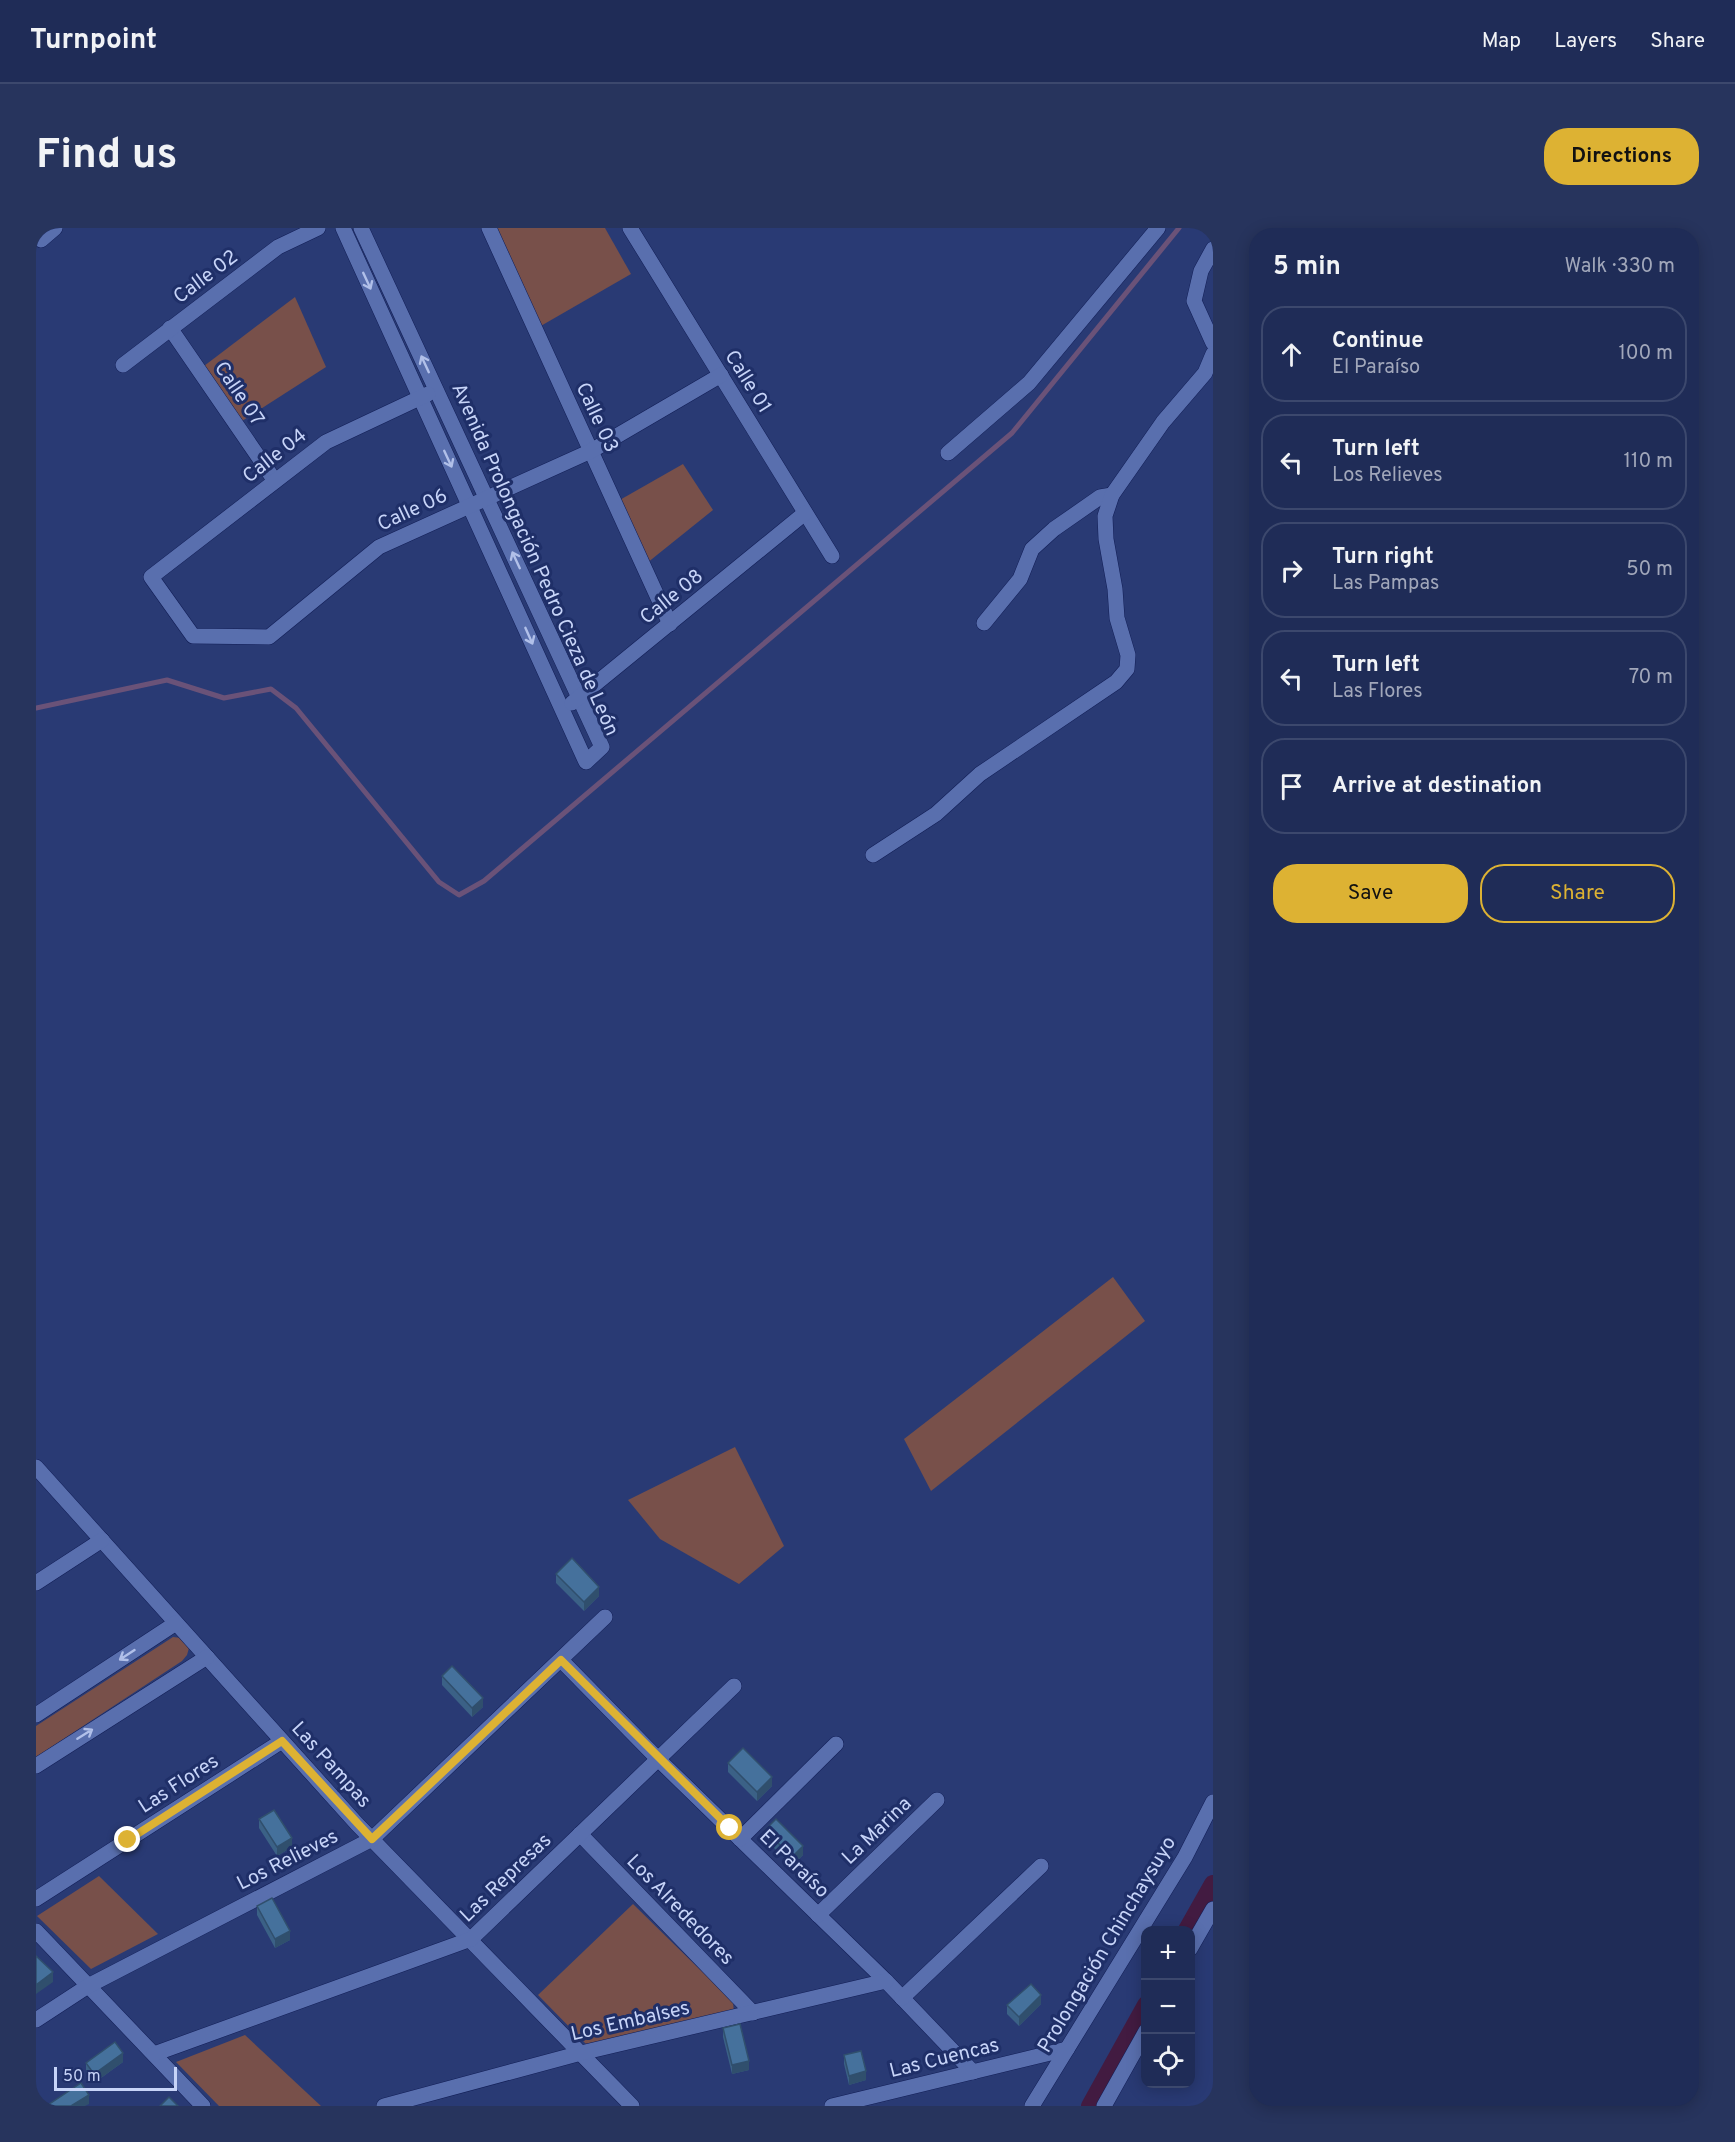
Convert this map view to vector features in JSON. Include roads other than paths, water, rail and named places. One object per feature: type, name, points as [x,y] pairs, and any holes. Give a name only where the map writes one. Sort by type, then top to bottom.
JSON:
[{"type":"street","points":[[41,240],[55,228]]},
{"type":"street","name":"Calle 02","points":[[123,365],[278,247],[318,228]]},
{"type":"street","name":"Avenida Prolongación Pedro Cieza de León","points":[[342,228],[586,762],[602,747],[361,228]]},
{"type":"street","name":"Calle 03","points":[[489,228],[670,624]]},
{"type":"street","name":"Calle 01","points":[[630,228],[831,556]]},
{"type":"street","points":[[948,453],[1029,383],[1158,228]]},
{"type":"street","points":[[1213,249],[1201,271],[1194,301],[1213,343]]},
{"type":"street","name":"Calle 07","points":[[171,328],[275,481]]},
{"type":"street","points":[[873,855],[936,814],[980,774],[1116,682],[1127,669],[1128,655],[1117,618],[1105,516],[1112,495],[1163,422],[1205,373],[1213,354]]},
{"type":"street","name":"Calle 06","points":[[151,577],[193,636],[268,637],[379,547],[591,451],[721,375]]},
{"type":"street","name":"Calle 04","points":[[151,577],[326,442],[436,389]]},
{"type":"street","points":[[984,623],[1020,579],[1032,549],[1054,529],[1100,497],[1112,495]]},
{"type":"street","name":"Calle 08","points":[[563,711],[805,513]]},
{"type":"street","name":"Las Pampas","points":[[36,1467],[372,1839],[632,2106]]},
{"type":"street","points":[[36,1583],[102,1540]]},
{"type":"street","name":"Los Relieves","points":[[36,2020],[88,1986],[372,1839],[605,1617]]},
{"type":"street","points":[[36,1715],[176,1623]]},
{"type":"street","points":[[36,1766],[207,1657]]},
{"type":"street","name":"El Paraíso","points":[[561,1660],[658,1759],[886,1981],[973,2072]]},
{"type":"street","name":"Las Represas","points":[[154,2054],[471,1939],[734,1686]]},
{"type":"street","name":"Las Flores","points":[[36,1899],[282,1741]]},
{"type":"street","points":[[740,1839],[836,1744]]},
{"type":"street","name":"La Marina","points":[[818,1915],[937,1800]]},
{"type":"street","name":"Prolongación Chinchaysuyo","points":[[1032,2106],[1185,1857],[1213,1802]]},
{"type":"street","name":"Los Alrededores","points":[[580,1834],[753,2013]]},
{"type":"street","points":[[902,1998],[1041,1866]]},
{"type":"street","points":[[1195,1942],[1213,1909]]},
{"type":"street","points":[[36,1931],[203,2106]]},
{"type":"street","name":"Los Embalses","points":[[384,2106],[581,2053],[886,1981]]},
{"type":"street","points":[[1104,2106],[1144,2034]]},
{"type":"street","name":"Las Cuencas","points":[[832,2106],[1067,2049]]},
{"type":"waterway","points":[[36,708],[167,680],[224,698],[271,689],[296,708],[439,882],[459,895],[484,881],[1012,433],[1179,228]]},
{"type":"waterway","points":[[1189,1926],[1213,1884]]},
{"type":"waterway","points":[[1090,2106],[1141,2014]]}]
